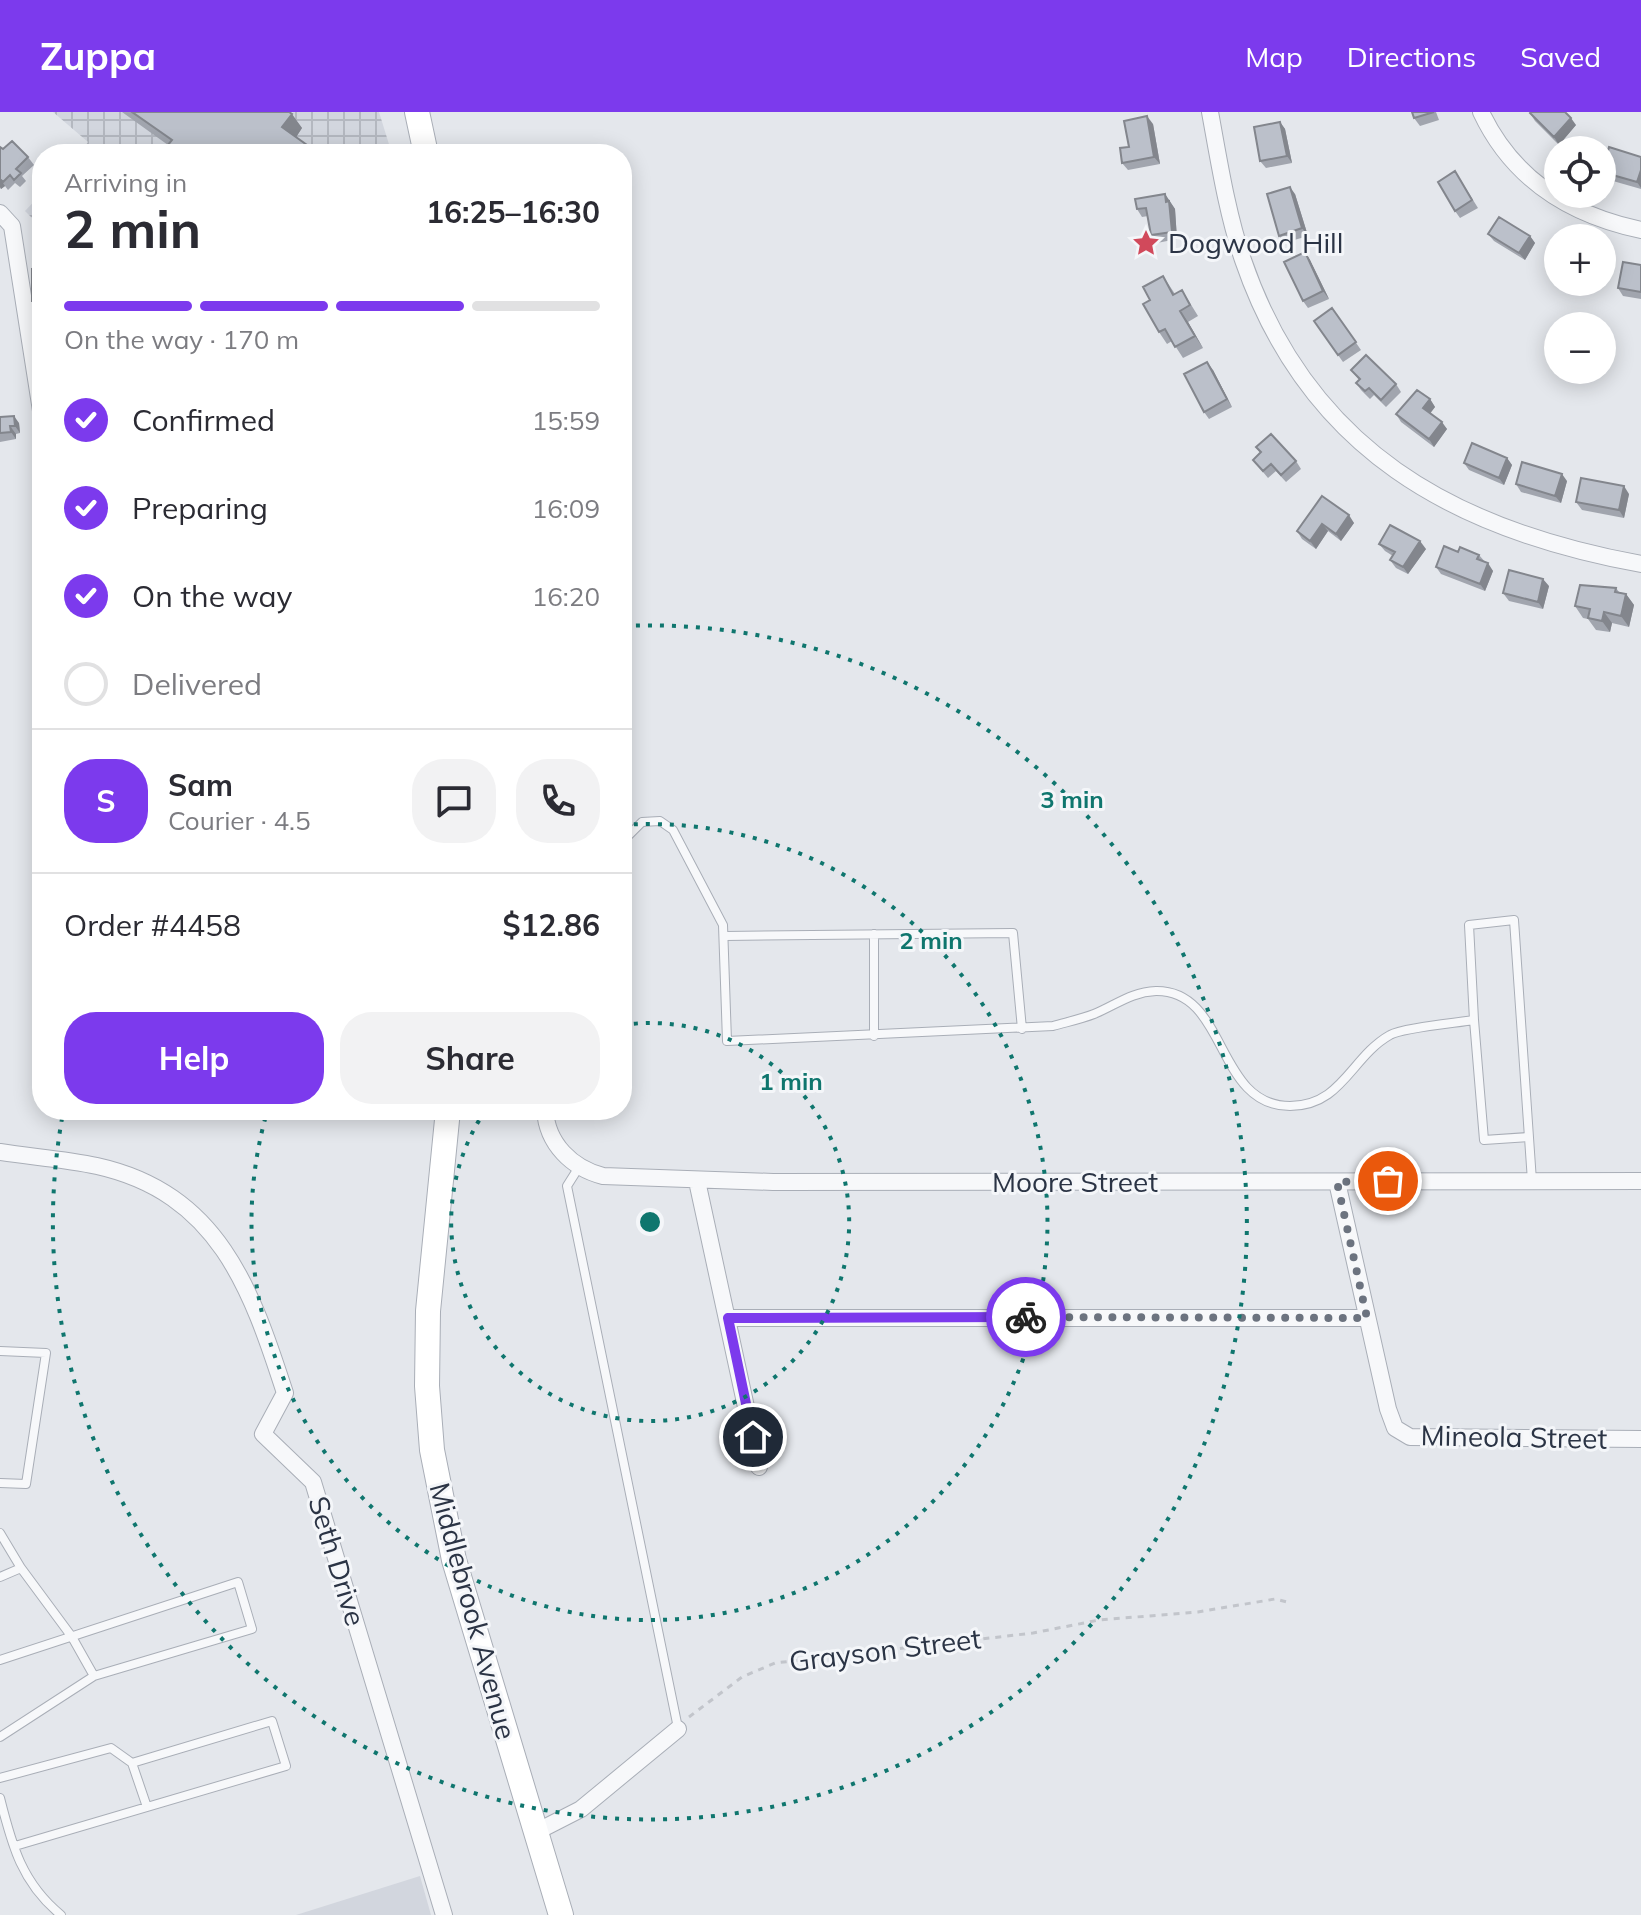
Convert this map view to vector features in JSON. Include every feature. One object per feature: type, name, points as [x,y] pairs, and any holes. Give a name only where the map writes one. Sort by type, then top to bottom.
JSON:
[{"type":"main road","points":[[417,112],[424,144]]},
{"type":"main road","name":"Middlebrook Avenue","points":[[447,1120],[428,1311],[427,1386],[432,1450],[454,1560],[561,1915]]},
{"type":"street","points":[[1210,112],[1240,250],[1256,292],[1299,370],[1351,432],[1408,479],[1471,516],[1548,544],[1641,564]]},
{"type":"street","points":[[1481,112],[1504,151],[1539,187],[1587,216],[1641,230]]},
{"type":"street","points":[[0,213],[12,226],[32,353]]},
{"type":"street","points":[[548,1120],[552,1137],[566,1157],[579,1167]]},
{"type":"street","name":"Seth Drive","points":[[0,1152],[96,1166],[140,1181],[190,1213],[222,1246],[240,1271],[260,1316],[285,1393],[263,1434],[313,1482],[444,1915]]},
{"type":"street","name":"Moore Street","points":[[579,1167],[603,1176],[697,1181],[1641,1181]]},
{"type":"street","points":[[697,1181],[759,1467]]},
{"type":"street","points":[[728,1318],[1367,1318],[1337,1182]]},
{"type":"street","name":"Mineola Street","points":[[1367,1318],[1393,1424],[1410,1437],[1641,1439]]},
{"type":"street","points":[[536,1832],[581,1809],[678,1729]]},
{"type":"lane","points":[[632,832],[642,822],[660,821],[673,830],[688,852],[725,936],[727,1041],[1022,1029],[1080,1019],[1132,995],[1169,992],[1189,1002],[1207,1021],[1242,1084],[1263,1099],[1287,1106],[1311,1104],[1328,1097],[1393,1033],[1474,1020]]},
{"type":"lane","points":[[1528,1137],[1484,1140],[1469,925],[1514,920],[1532,1181]]},
{"type":"lane","points":[[725,936],[1013,933],[1022,1029]]},
{"type":"lane","points":[[874,934],[874,1036]]},
{"type":"lane","points":[[579,1167],[567,1186],[678,1729]]},
{"type":"lane","points":[[0,1351],[46,1353],[26,1484],[0,1483]]},
{"type":"lane","points":[[0,1533],[21,1568],[72,1637],[94,1676]]},
{"type":"lane","points":[[0,1577],[21,1568]]},
{"type":"lane","points":[[0,1660],[238,1582],[252,1629],[94,1676],[0,1737]]},
{"type":"lane","points":[[15,1846],[286,1766],[272,1721],[132,1763]]},
{"type":"lane","points":[[0,1778],[111,1748],[132,1763],[147,1807]]},
{"type":"lane","points":[[0,1798],[22,1870],[38,1896],[61,1915]]},
{"type":"path","name":"Grayson Street","points":[[678,1729],[694,1712],[742,1677],[775,1663],[1033,1633],[1099,1620],[1198,1612],[1275,1599],[1287,1602]]},
{"type":"shaded area","points":[[53,112],[379,112],[389,144],[86,144],[88,142]]},
{"type":"shaded area","points":[[32,204],[32,218],[25,211]]},
{"type":"shaded area","points":[[420,1876],[431,1915],[296,1915]]},
{"type":"building","points":[[132,112],[289,112],[292,114],[282,127],[306,144],[169,144],[172,140]]},
{"type":"building","points":[[1412,112],[1434,112],[1414,118]]},
{"type":"building","points":[[1565,112],[1571,118],[1553,136],[1530,113]]},
{"type":"building","points":[[1147,116],[1154,157],[1122,163],[1120,148],[1129,147],[1124,121]]},
{"type":"building","points":[[1280,122],[1287,156],[1260,161],[1254,127]]},
{"type":"building","points":[[12,141],[28,157],[16,169],[21,173],[14,180],[10,175],[3,182],[0,179],[0,147],[3,149]]},
{"type":"building","points":[[1616,149],[1641,157],[1637,182],[1616,176]]},
{"type":"building","points":[[1455,171],[1472,200],[1455,211],[1438,182]]},
{"type":"building","points":[[1290,187],[1302,228],[1279,236],[1267,194]]},
{"type":"building","points":[[1165,194],[1166,202],[1169,201],[1172,232],[1151,235],[1146,208],[1137,209],[1135,199]]},
{"type":"building","points":[[1499,217],[1530,236],[1519,253],[1488,234]]},
{"type":"building","points":[[1305,252],[1323,291],[1303,301],[1284,262]]},
{"type":"building","points":[[1623,262],[1641,265],[1641,292],[1618,288]]},
{"type":"building","points":[[1163,276],[1173,295],[1182,290],[1190,305],[1180,311],[1195,336],[1175,347],[1165,329],[1159,332],[1143,304],[1150,300],[1143,287]]},
{"type":"building","points":[[1332,308],[1356,342],[1338,355],[1314,321]]},
{"type":"building","points":[[1366,355],[1396,384],[1381,400],[1369,388],[1365,391],[1356,383],[1360,379],[1351,370]]},
{"type":"building","points":[[1207,362],[1227,399],[1204,412],[1184,374]]},
{"type":"building","points":[[1417,390],[1430,399],[1423,408],[1442,422],[1429,439],[1396,414]]},
{"type":"building","points":[[14,416],[15,426],[10,426],[11,432],[0,433],[0,417]]},
{"type":"building","points":[[1271,434],[1296,461],[1281,475],[1271,464],[1263,471],[1253,460],[1261,452],[1256,447]]},
{"type":"building","points":[[1472,443],[1507,458],[1499,478],[1464,463]]},
{"type":"building","points":[[1522,462],[1562,474],[1555,496],[1516,484]]},
{"type":"building","points":[[1581,478],[1624,486],[1619,510],[1576,502]]},
{"type":"building","points":[[1322,496],[1349,515],[1336,534],[1322,524],[1310,541],[1297,531]]},
{"type":"building","points":[[1390,525],[1420,541],[1403,567],[1390,560],[1395,552],[1379,544]]},
{"type":"building","points":[[1444,546],[1458,552],[1460,547],[1479,555],[1477,559],[1488,563],[1480,584],[1436,567]]},
{"type":"building","points":[[1509,570],[1543,579],[1538,602],[1503,593]]},
{"type":"building","points":[[1580,585],[1616,588],[1615,592],[1626,594],[1621,616],[1604,612],[1602,621],[1588,618],[1590,609],[1575,606]]},
{"type":"way so far","points":[[1026,1317],[1367,1318],[1337,1182],[1388,1181]]},
{"type":"place","name":"Dogwood Hill","points":[[1146,243]]},
{"type":"route","points":[[753,1437],[728,1318],[1026,1317]]}]
